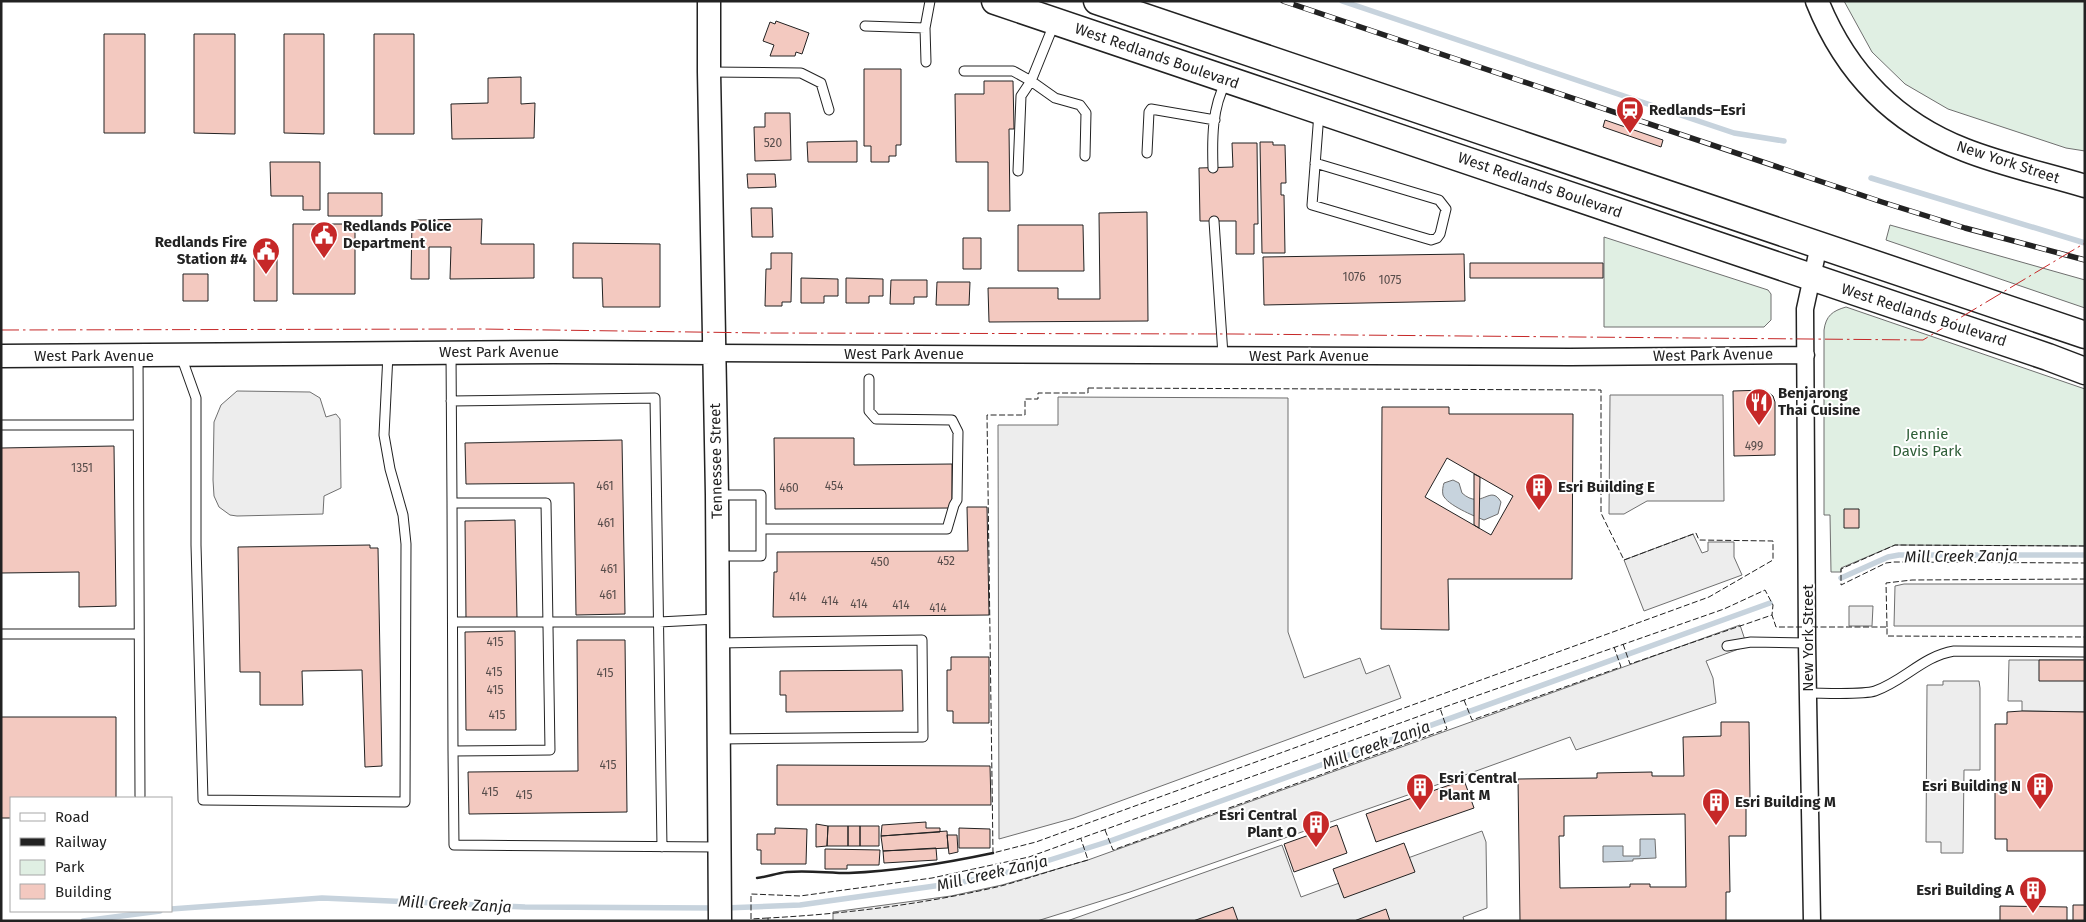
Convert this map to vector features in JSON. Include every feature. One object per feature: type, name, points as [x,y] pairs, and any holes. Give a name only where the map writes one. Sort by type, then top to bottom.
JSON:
[{"type":"main road","name":"West Redlands Boulevard","points":[[995,1],[2085,371]]},
{"type":"main road","points":[[1097,1],[2085,335]]},
{"type":"street","name":"Tennessee Street","points":[[709,1],[717,495],[720,921]]},
{"type":"street","name":"New York Street","points":[[1817,1],[1829,30],[1849,62],[1874,92],[1915,125],[1965,150],[2085,186]]},
{"type":"street","name":"New York Street","points":[[1812,921],[1807,643],[1805,308],[1810,277],[1819,244]]},
{"type":"street","name":"West Park Avenue","points":[[1,356],[450,353],[1570,357],[1806,355]]},
{"type":"lane","points":[[926,62],[925,28],[930,1]]},
{"type":"lane","points":[[1018,172],[1021,96],[1031,81],[1055,22]]},
{"type":"lane","points":[[865,26],[925,28]]},
{"type":"lane","points":[[964,71],[1013,71],[1055,98],[1080,105],[1086,112],[1085,156]]},
{"type":"lane","points":[[709,72],[801,73],[820,83],[829,110]]},
{"type":"lane","points":[[1213,168],[1212,146],[1218,97],[1227,80]]},
{"type":"lane","points":[[1147,153],[1149,112],[1151,109],[1215,120]]},
{"type":"lane","points":[[1315,163],[1439,200],[1446,209],[1438,238],[1431,240],[1312,204],[1315,163],[1319,110]]},
{"type":"lane","points":[[1214,221],[1223,355]]},
{"type":"lane","points":[[450,353],[454,845],[720,847]]},
{"type":"lane","points":[[181,356],[196,398],[196,545],[203,800],[405,802],[406,544],[403,515],[390,469],[384,435],[388,354]]},
{"type":"lane","points":[[138,355],[140,796]]},
{"type":"lane","points":[[761,529],[947,529],[957,500],[958,432],[952,420],[876,420],[869,411],[869,380]]},
{"type":"lane","points":[[451,401],[655,398],[662,847]]},
{"type":"lane","points":[[1,425],[138,425]]},
{"type":"lane","points":[[717,495],[761,495],[761,556],[717,556]]},
{"type":"lane","points":[[452,503],[546,503],[550,750],[453,751]]},
{"type":"lane","points":[[452,622],[659,622],[718,619]]},
{"type":"lane","points":[[1,634],[139,634]]},
{"type":"lane","points":[[718,643],[922,640],[923,737],[719,739]]},
{"type":"lane","points":[[1727,646],[1751,642],[1807,643]]},
{"type":"lane","points":[[1809,693],[1872,692],[1894,682],[1927,659],[1940,653],[1954,651],[2085,652]]},
{"type":"green space","points":[[1844,1],[2085,1],[2085,151],[2066,148],[1948,109],[1905,84],[1872,52]]},
{"type":"green space","points":[[1890,225],[2085,280],[2085,308],[1886,240]]},
{"type":"green space","points":[[1604,237],[1768,290],[1771,294],[1771,320],[1764,327],[1604,327]]},
{"type":"green space","name":"Jennie Davis Park","points":[[1846,307],[2085,389],[2085,546],[1895,545],[1841,568],[1841,572],[1831,572],[1830,515],[1824,515],[1824,330],[1830,315]]},
{"type":"shaded area","points":[[237,391],[310,392],[320,398],[326,417],[336,414],[340,419],[341,488],[324,496],[323,514],[237,516],[230,515],[219,507],[214,496],[213,480],[214,422],[221,405]]},
{"type":"shaded area","points":[[1610,395],[1723,395],[1724,501],[1647,501],[1624,514],[1609,514]]},
{"type":"shaded area","points":[[1058,397],[1288,398],[1288,632],[1304,678],[1360,658],[1366,674],[1389,665],[1401,698],[1074,818],[999,839],[998,425],[1058,425]]},
{"type":"shaded area","points":[[1453,480],[1459,483],[1462,493],[1469,498],[1480,499],[1493,495],[1497,497],[1501,502],[1498,514],[1484,520],[1450,503],[1443,495],[1443,489],[1444,483]]},
{"type":"shaded area","points":[[1693,534],[1702,553],[1708,551],[1708,542],[1734,542],[1734,557],[1742,575],[1644,611],[1624,560]]},
{"type":"shaded area","points":[[1904,584],[2085,584],[2085,626],[1894,626],[1895,586]]},
{"type":"shaded area","points":[[1849,606],[1873,606],[1872,626],[1849,626]]},
{"type":"shaded area","points":[[1740,625],[1747,646],[1706,661],[1713,678],[1716,703],[1576,750],[1570,737],[1130,892],[1037,921],[833,921],[833,912],[951,896],[1002,885],[1088,860]]},
{"type":"shaded area","points":[[2009,660],[2085,660],[2085,712],[2022,711],[2022,701],[2008,701]]},
{"type":"shaded area","points":[[1943,681],[1979,681],[1980,688],[1980,770],[1964,770],[1963,853],[1941,853],[1941,842],[1926,842],[1927,685],[1943,685]]},
{"type":"shaded area","points":[[1482,831],[1486,842],[1487,908],[1463,917],[1464,921],[1067,921],[1282,845],[1301,897]]},
{"type":"shaded area","points":[[1640,839],[1655,839],[1656,858],[1603,862],[1603,846],[1623,846],[1623,856],[1640,856]]},
{"type":"building","points":[[776,21],[809,33],[802,54],[796,52],[795,56],[770,56],[774,45],[763,41],[770,22],[775,24]]},
{"type":"building","points":[[104,34],[145,34],[145,133],[104,133]]},
{"type":"building","points":[[194,34],[235,34],[235,134],[194,133]]},
{"type":"building","points":[[284,34],[324,34],[324,134],[284,133]]},
{"type":"building","points":[[374,34],[414,34],[414,134],[374,134]]},
{"type":"building","points":[[864,69],[901,69],[901,145],[896,145],[896,156],[889,156],[889,162],[871,162],[871,146],[864,146]]},
{"type":"building","points":[[521,77],[521,104],[535,103],[534,138],[452,139],[451,104],[488,103],[488,78]]},
{"type":"building","points":[[984,81],[1013,81],[1014,129],[1009,129],[1010,211],[988,211],[988,162],[956,162],[955,94],[984,94]]},
{"type":"building","points":[[765,113],[790,113],[791,160],[755,161],[754,127],[765,127]]},
{"type":"building","points":[[1605,120],[1663,140],[1661,147],[1603,127]]},
{"type":"building","points":[[857,141],[857,162],[808,162],[807,142]]},
{"type":"building","points":[[1260,142],[1273,142],[1273,145],[1285,145],[1286,183],[1281,183],[1281,195],[1284,195],[1285,253],[1262,253]]},
{"type":"building","points":[[1232,143],[1257,143],[1258,224],[1254,224],[1254,254],[1236,254],[1236,221],[1200,221],[1199,168],[1233,167]]},
{"type":"building","points":[[270,162],[320,162],[320,210],[303,210],[303,196],[271,196]]},
{"type":"building","points":[[747,174],[775,174],[776,187],[748,188]]},
{"type":"building","points":[[328,193],[382,193],[382,216],[328,216]]},
{"type":"building","points":[[751,208],[772,208],[773,237],[752,237]]},
{"type":"building","points":[[1147,212],[1148,321],[989,322],[988,288],[1058,288],[1058,299],[1100,299],[1099,213]]},
{"type":"building","points":[[482,219],[481,244],[534,244],[534,278],[450,279],[451,247],[429,247],[429,279],[411,279],[412,220]]},
{"type":"building","name":"Redlands Police Department","points":[[293,224],[355,224],[355,294],[293,294]]},
{"type":"building","points":[[1018,225],[1083,225],[1084,271],[1018,271]]},
{"type":"building","points":[[963,238],[981,238],[981,269],[963,269]]},
{"type":"building","points":[[573,243],[660,244],[660,307],[603,307],[602,278],[573,278]]},
{"type":"building","name":"Redlands Fire Station #4","points":[[254,248],[277,248],[277,301],[254,301]]},
{"type":"building","points":[[771,253],[792,253],[791,302],[782,302],[782,306],[765,306],[766,269],[771,269]]},
{"type":"building","points":[[1464,254],[1465,301],[1264,305],[1263,257]]},
{"type":"building","points":[[1470,263],[1603,263],[1603,278],[1470,278]]},
{"type":"building","points":[[183,274],[208,274],[208,301],[183,301]]},
{"type":"building","points":[[801,278],[838,279],[838,296],[824,296],[824,303],[801,303]]},
{"type":"building","points":[[846,278],[883,279],[883,296],[869,296],[869,303],[846,303]]},
{"type":"building","points":[[891,280],[927,280],[927,297],[914,297],[914,304],[890,304]]},
{"type":"building","points":[[937,282],[970,282],[969,305],[936,305]]},
{"type":"building","points":[[1765,390],[1773,396],[1775,402],[1775,455],[1734,456],[1733,391]]},
{"type":"building","name":"Esri Building E","points":[[1382,407],[1449,407],[1449,414],[1573,414],[1572,579],[1448,579],[1449,630],[1381,629]],"holes":[[[1447,458],[1513,496],[1491,535],[1425,497]]]},
{"type":"building","points":[[774,438],[854,438],[854,465],[952,464],[952,508],[775,509]]},
{"type":"building","points":[[622,440],[625,614],[576,615],[574,483],[466,484],[465,443]]},
{"type":"building","points":[[114,446],[116,606],[79,607],[79,572],[1,573],[1,448]]},
{"type":"building","points":[[1474,474],[1480,477],[1479,528],[1474,525]]},
{"type":"building","points":[[967,507],[987,507],[989,615],[773,617],[774,572],[777,572],[777,552],[968,551]]},
{"type":"building","points":[[1844,509],[1859,509],[1859,528],[1844,528]]},
{"type":"building","points":[[515,520],[517,618],[466,619],[465,521]]},
{"type":"building","points":[[370,545],[370,548],[378,548],[382,766],[365,767],[362,670],[302,671],[303,705],[260,705],[260,672],[240,672],[238,547]]},
{"type":"building","points":[[515,631],[516,730],[466,730],[465,632]]},
{"type":"building","points":[[577,640],[625,640],[627,812],[469,814],[468,772],[578,771]]},
{"type":"building","points":[[951,657],[989,657],[989,723],[953,723],[953,711],[947,711],[947,670],[951,670]]},
{"type":"building","points":[[2039,660],[2085,660],[2085,681],[2039,681]]},
{"type":"building","points":[[902,670],[903,711],[786,712],[786,695],[780,695],[780,671]]},
{"type":"building","name":"Esri Building N","points":[[2007,712],[2085,712],[2085,851],[2007,851],[2007,839],[1995,839],[1995,724],[2007,724]]},
{"type":"building","points":[[1,717],[116,717],[116,797],[10,797],[10,818],[1,818]]},
{"type":"building","name":"Esri Building M","points":[[1721,722],[1749,722],[1750,798],[1746,799],[1746,836],[1729,836],[1730,892],[1726,892],[1726,921],[1520,921],[1518,779],[1597,778],[1597,773],[1652,772],[1652,776],[1684,776],[1683,737],[1721,736]],"holes":[[[1685,814],[1686,887],[1650,887],[1650,884],[1630,884],[1630,887],[1560,888],[1559,836],[1564,836],[1564,816]]]},
{"type":"building","points":[[777,765],[990,766],[991,805],[777,805]]},
{"type":"building","name":"Esri Central Plant M","points":[[1464,780],[1474,808],[1376,842],[1366,814]]},
{"type":"building","points":[[926,822],[926,828],[940,828],[940,832],[881,836],[882,825]]},
{"type":"building","points":[[816,824],[828,826],[827,846],[816,847]]},
{"type":"building","name":"Esri Central Plant O","points":[[1337,825],[1347,853],[1294,872],[1284,844]]},
{"type":"building","points":[[828,826],[848,826],[848,846],[827,846]]},
{"type":"building","points":[[848,826],[860,826],[860,846],[848,846]]},
{"type":"building","points":[[860,826],[879,826],[879,846],[860,846]]},
{"type":"building","points":[[775,828],[807,829],[806,864],[761,864],[761,850],[757,850],[757,834],[775,834]]},
{"type":"building","points":[[959,828],[990,829],[990,848],[959,848]]},
{"type":"building","points":[[947,831],[948,848],[883,851],[881,836]]},
{"type":"building","points":[[947,835],[957,835],[958,852],[949,854]]},
{"type":"building","points":[[1404,843],[1415,872],[1344,898],[1333,869]]},
{"type":"building","points":[[936,848],[937,860],[884,863],[883,851]]},
{"type":"building","points":[[825,849],[880,850],[879,865],[847,865],[847,869],[825,869]]},
{"type":"building","points":[[2073,905],[2085,905],[2085,921],[2073,921]]},
{"type":"building","name":"Esri Building A","points":[[2000,906],[2067,907],[2067,921],[2000,921]]},
{"type":"building","points":[[1233,907],[1238,921],[1193,921]]},
{"type":"building","points":[[1386,909],[1390,921],[1354,921]]},
{"type":"waterway","points":[[1342,1],[1734,133],[1784,141]]},
{"type":"waterway","points":[[1871,178],[2085,243]]},
{"type":"waterway","name":"Mill Creek Zanja","points":[[1841,578],[1888,557],[1899,555],[2085,555]]},
{"type":"waterway","name":"Mill Creek Zanja","points":[[725,908],[800,905],[963,882],[1018,870],[1110,841],[1770,603]]},
{"type":"waterway","name":"Mill Creek Zanja","points":[[172,909],[322,898],[525,907],[716,908]]},
{"type":"waterway","name":"Mill Creek Zanja","points":[[83,921],[152,912]]},
{"type":"railway","points":[[1283,1],[1882,202],[1965,228],[2085,260]]},
{"type":"fence","points":[[1088,388],[1601,390],[1601,513],[1624,560],[1696,533],[1699,540],[1773,541],[1773,560],[1709,597],[1036,842],[993,853],[987,415],[1025,415],[1025,399],[1038,399],[1038,393],[1088,393],[1088,388]]},
{"type":"fence","points":[[2085,546],[1895,545],[1841,569],[1841,585],[1886,563],[1894,562],[2085,563]]},
{"type":"fence","points":[[1887,627],[1886,583],[1912,580],[2085,579]]},
{"type":"fence","points":[[768,918],[751,919],[751,894],[800,896],[932,878],[1029,857],[1453,704],[1724,609],[1765,590],[1773,605],[1772,615]]},
{"type":"fence","points":[[1623,644],[1630,664],[1772,615],[1776,627],[1802,627]]},
{"type":"fence","points":[[1812,627],[1887,627],[1887,636],[2085,637]]},
{"type":"fence","points":[[1464,700],[1472,720],[1621,667],[1614,647]]},
{"type":"fence","points":[[1105,830],[1113,850],[1447,729],[1440,708]]},
{"type":"fence","points":[[768,921],[768,918],[856,911],[914,903],[1001,886],[1088,860],[1081,839]]},
{"type":"wall","points":[[757,878],[795,871],[849,873],[885,870],[993,853]]},
{"type":"power","points":[[1,330],[480,329],[763,333],[1235,334],[1923,340],[2085,243]]},
{"type":"place","name":"Redlands–Esri","points":[[1630,134]]},
{"type":"place","name":"Redlands Police Department","points":[[324,259]]},
{"type":"place","name":"Redlands Fire Station #4","points":[[266,275]]},
{"type":"place","name":"Benjarong Thai Cuisine","points":[[1759,426]]},
{"type":"place","name":"Esri Building E","points":[[1539,511]]},
{"type":"place","name":"Esri Building N","points":[[2040,810]]},
{"type":"place","name":"Esri Central Plant M","points":[[1420,811]]},
{"type":"place","name":"Esri Building M","points":[[1716,826]]},
{"type":"place","name":"Esri Central Plant O","points":[[1316,848]]},
{"type":"place","name":"Esri Building A","points":[[2033,914]]}]
